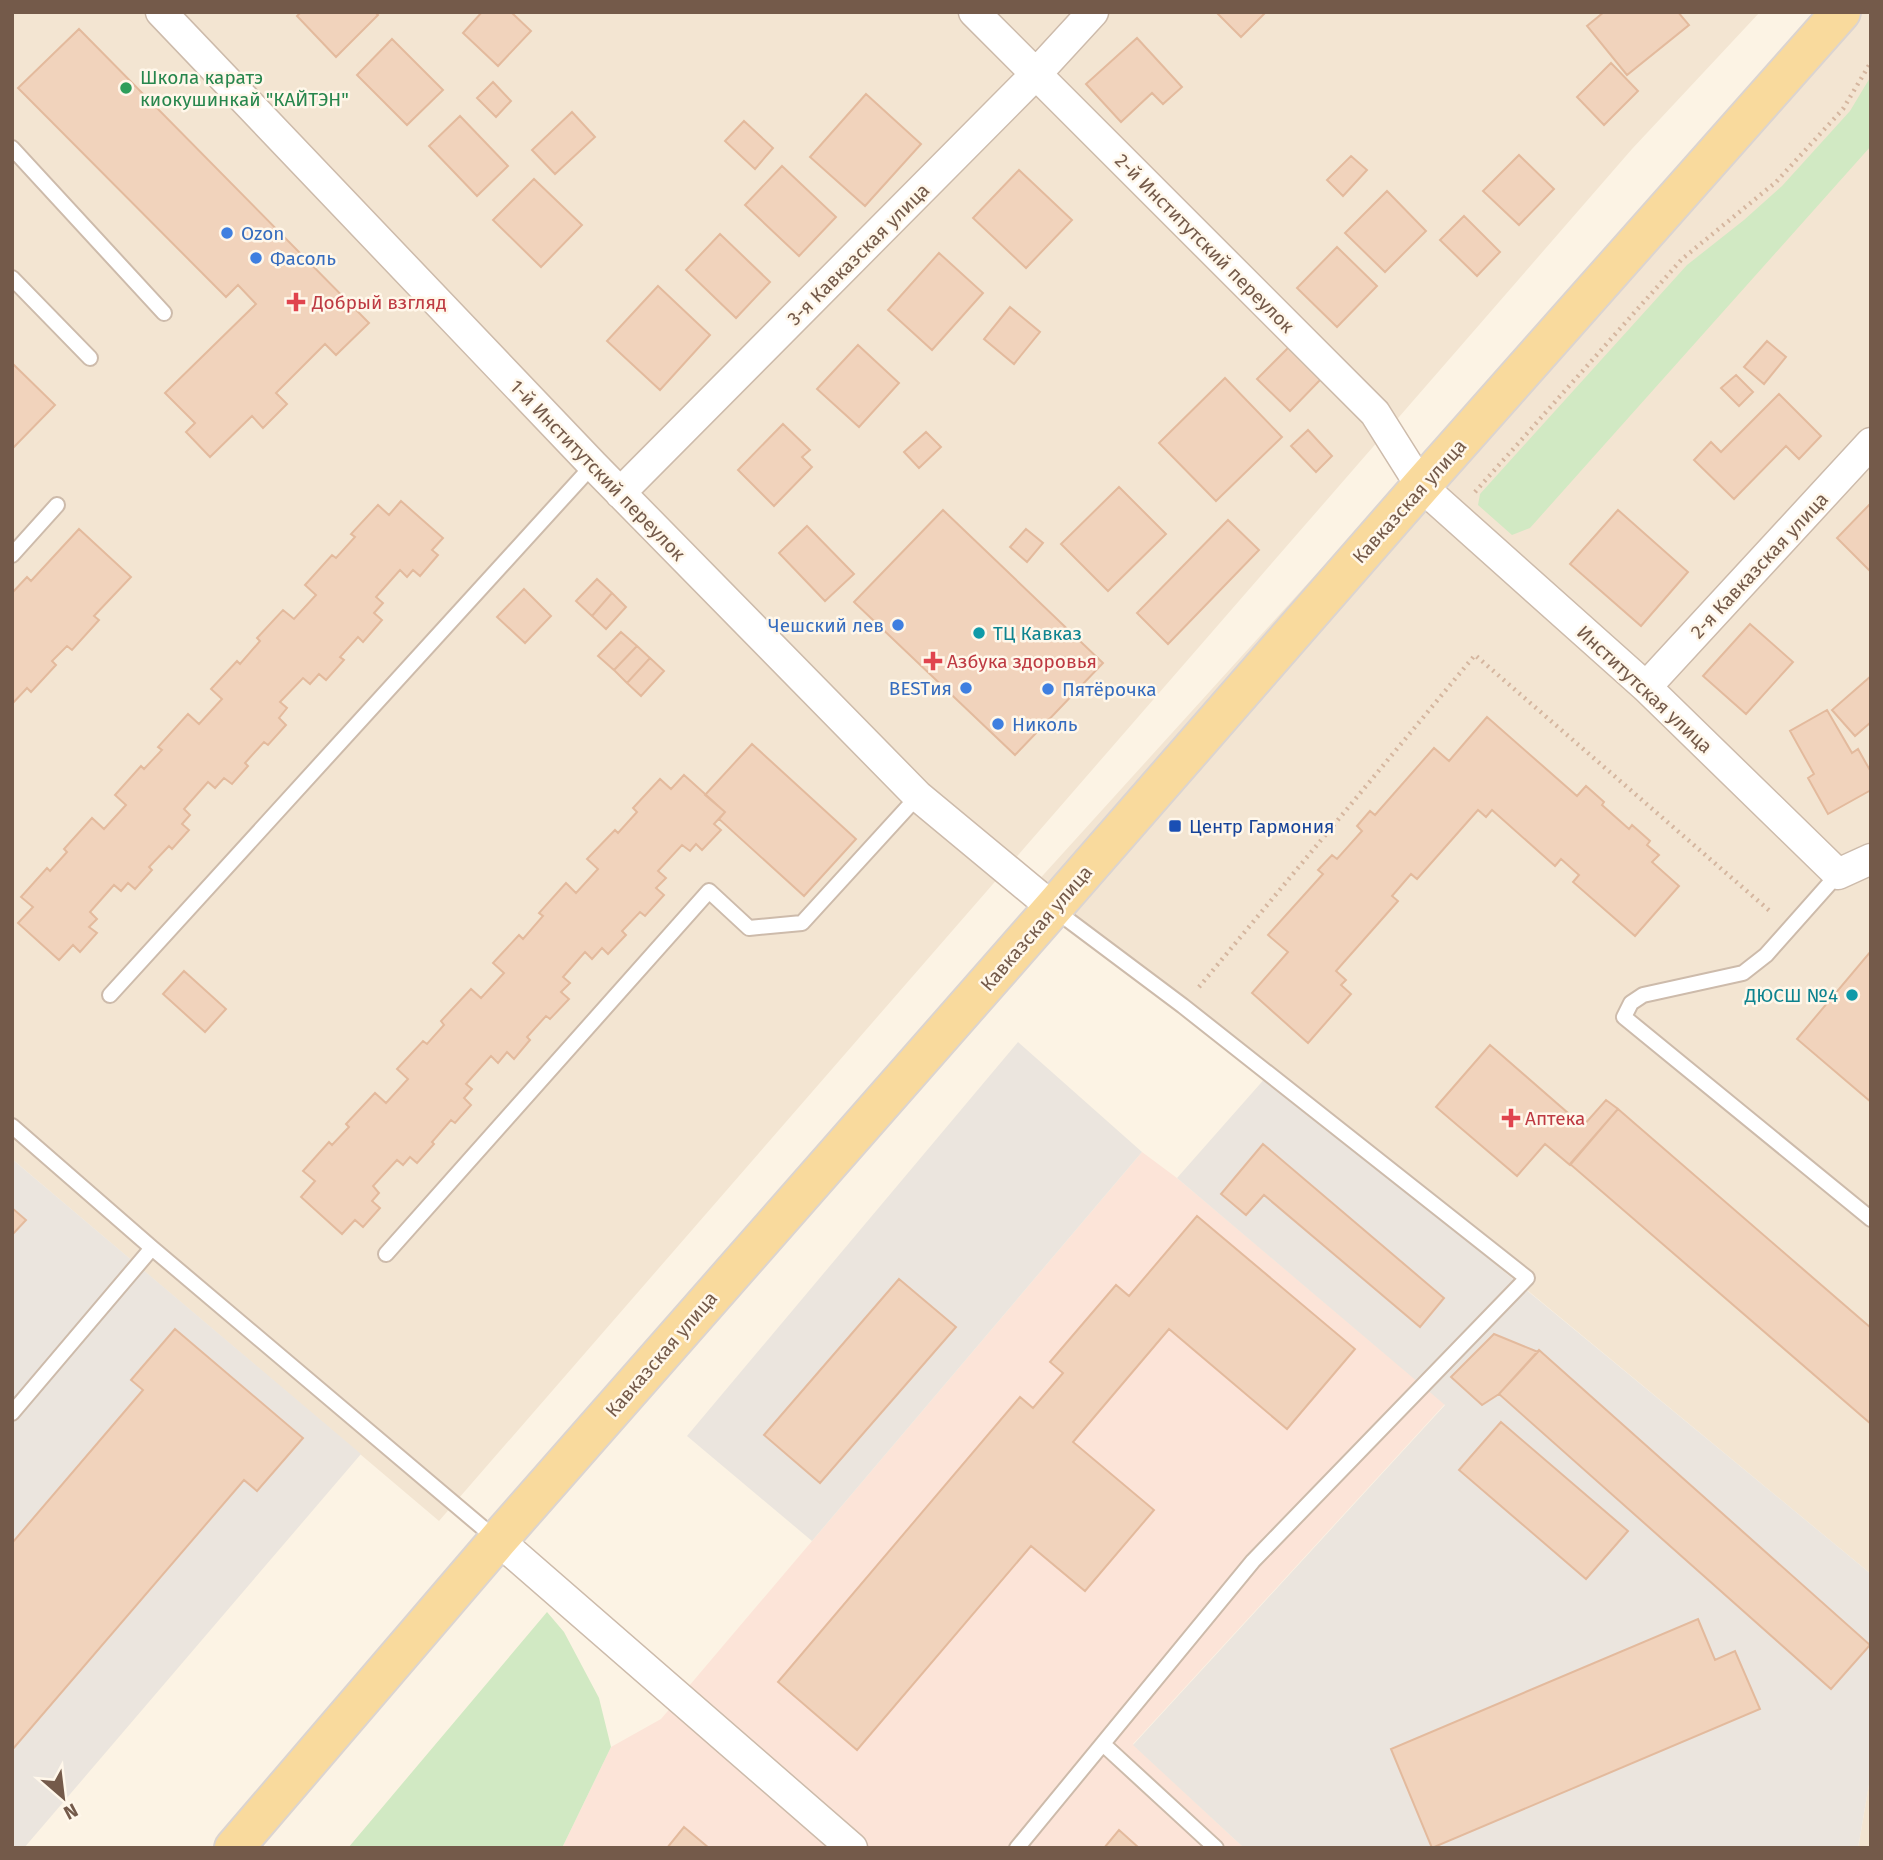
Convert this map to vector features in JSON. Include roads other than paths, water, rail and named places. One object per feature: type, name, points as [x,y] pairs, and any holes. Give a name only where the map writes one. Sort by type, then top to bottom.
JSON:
[{"type":"main road","name":"Кавказская улица","points":[[234,1848],[498,1540],[1421,486],[1842,12]]},
{"type":"street","name":"1-й Институтский переулок","points":[[161,12],[620,493],[918,796],[1054,908]]},
{"type":"street","name":"2-й Институтский переулок","points":[[974,12],[1375,413],[1421,486]]},
{"type":"street","name":"3-я Кавказская улица","points":[[620,493],[1036,74],[1093,12]]},
{"type":"street","name":"2-я Кавказская улица","points":[[1646,687],[1871,443]]},
{"type":"street","name":"Институтская улица","points":[[1421,486],[1646,687],[1838,874]]},
{"type":"street","points":[[1838,874],[1871,859]]},
{"type":"street","points":[[498,1540],[852,1848]]},
{"type":"lane","points":[[12,148],[164,313]]},
{"type":"lane","points":[[12,278],[90,358]]},
{"type":"lane","points":[[110,995],[593,465]]},
{"type":"lane","points":[[12,555],[57,505]]},
{"type":"lane","points":[[386,1254],[709,891],[749,928],[802,923],[918,796]]},
{"type":"lane","points":[[1838,874],[1766,955],[1743,973],[1643,995],[1631,1003],[1624,1017],[1871,1219]]},
{"type":"lane","points":[[1017,1848],[1252,1561],[1527,1278],[1183,1006],[1054,908]]},
{"type":"lane","points":[[12,1126],[498,1540]]},
{"type":"lane","points":[[12,1413],[152,1248]]},
{"type":"lane","points":[[1103,1744],[1216,1848]]},
{"type":"place","name":"Школа каратэ киокушинкай \"КАЙТЭН\"","points":[[126,88]]},
{"type":"place","name":"Ozon","points":[[227,233]]},
{"type":"place","name":"Фасоль","points":[[256,258]]},
{"type":"place","name":"Добрый взгляд","points":[[296,302]]},
{"type":"place","name":"Чешский лев","points":[[898,625]]},
{"type":"place","name":"ТЦ Кавказ","points":[[979,633]]},
{"type":"place","name":"Азбука здоровья","points":[[933,661]]},
{"type":"place","name":"BESTия","points":[[966,688]]},
{"type":"place","name":"Пятёрочка","points":[[1048,689]]},
{"type":"place","name":"Николь","points":[[998,724]]},
{"type":"place","name":"Центр Гармония","points":[[1175,826]]},
{"type":"place","name":"ДЮСШ №4","points":[[1852,995]]},
{"type":"place","name":"Аптека","points":[[1511,1118]]}]
